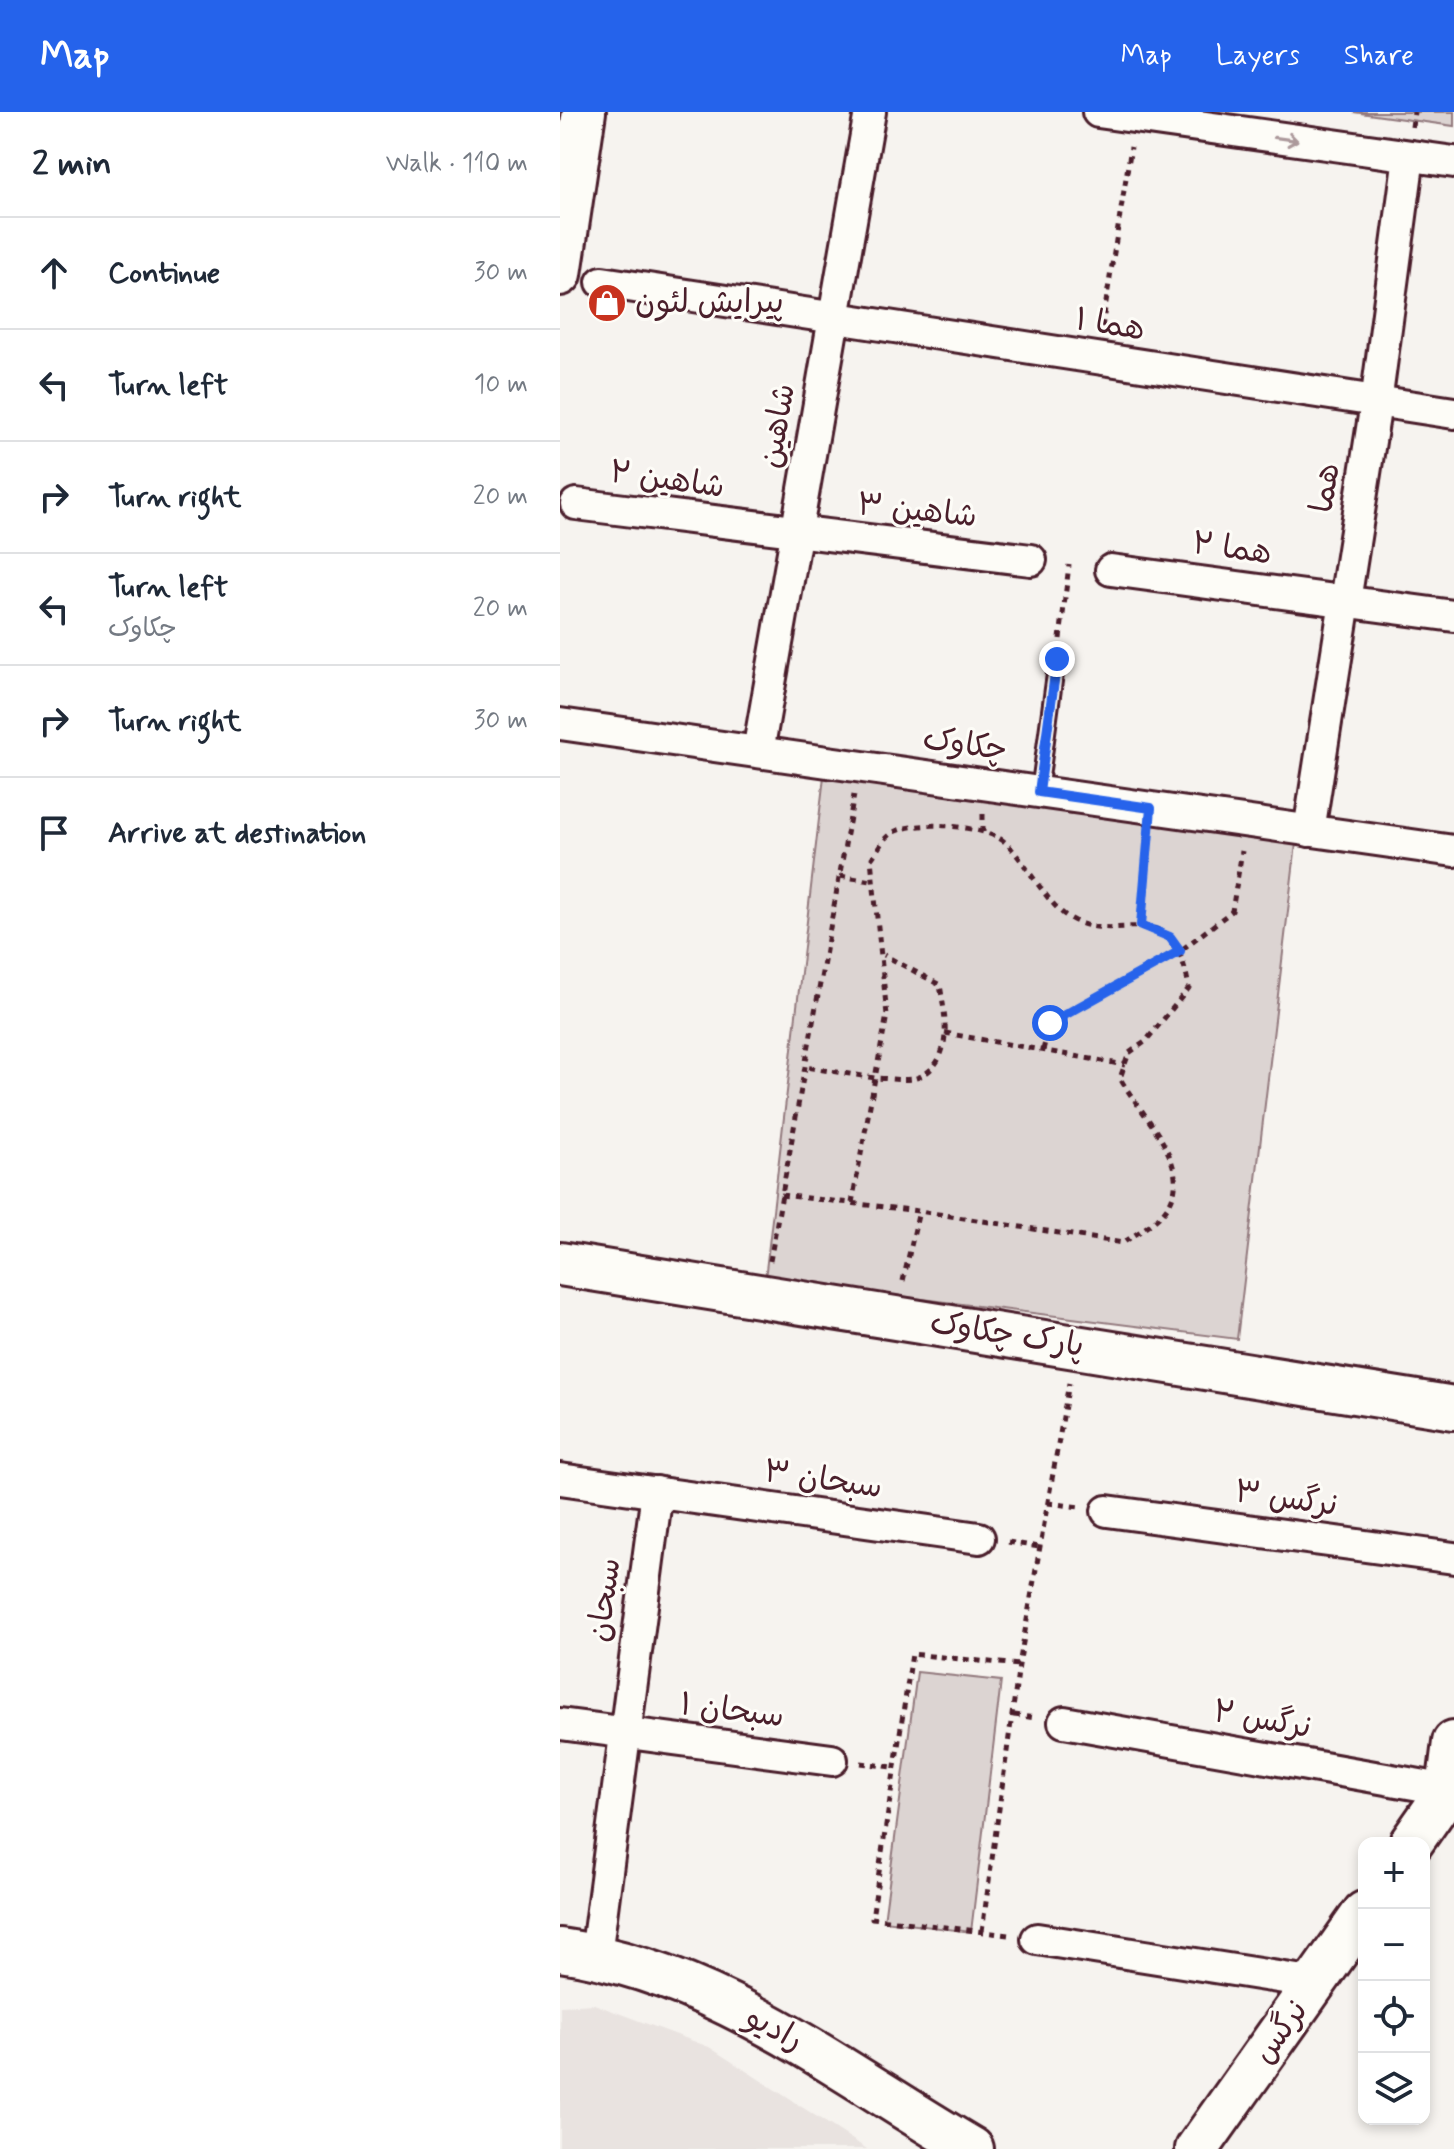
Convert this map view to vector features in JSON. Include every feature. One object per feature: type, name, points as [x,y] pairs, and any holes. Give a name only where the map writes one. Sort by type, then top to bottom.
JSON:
[{"type":"street","points":[[560,274],[584,112]]},
{"type":"street","name":"شاهین","points":[[758,752],[870,112]]},
{"type":"street","points":[[1098,112],[1454,162]]},
{"type":"street","name":"هما","points":[[1309,831],[1376,403],[1409,156]]},
{"type":"street","name":"هما ۱","points":[[602,282],[1454,413]]},
{"type":"street","name":"شاهین ۲","points":[[576,504],[796,534]]},
{"type":"street","name":"شاهین ۳","points":[[796,534],[1031,560]]},
{"type":"street","name":"هما ۲","points":[[1111,570],[1454,616]]},
{"type":"street","name":"چکاوک","points":[[560,724],[1454,851]]},
{"type":"street","name":"پارک چکاوک","points":[[560,1264],[1454,1408]]},
{"type":"street","name":"سبحان ۳","points":[[560,1479],[979,1538]]},
{"type":"street","name":"سبحان","points":[[578,1953],[623,1734],[657,1492]]},
{"type":"street","name":"نرگس ۳","points":[[1107,1511],[1454,1558]]},
{"type":"street","name":"نرگس ۲","points":[[1064,1722],[1448,1790]]},
{"type":"street","name":"سبحان ۱","points":[[560,1724],[832,1760]]},
{"type":"street","points":[[1415,1837],[1448,1790],[1454,1742]]},
{"type":"street","name":"نرگس","points":[[1197,2149],[1358,1922]]},
{"type":"street","points":[[1037,1939],[1316,1983]]},
{"type":"street","name":"رادیو","points":[[578,1953],[688,1983],[820,2054],[972,2149]]},
{"type":"lane","points":[[1039,792],[1057,659]]},
{"type":"path","points":[[1096,360],[1136,117]]},
{"type":"path","points":[[1031,560],[1111,570]]},
{"type":"path","points":[[1057,659],[1069,565]]},
{"type":"path","points":[[763,1297],[859,766]]},
{"type":"path","points":[[1141,925],[1151,808]]},
{"type":"path","points":[[1043,1050],[1050,1023],[1180,951],[1232,911],[1246,822]]},
{"type":"path","points":[[781,1195],[919,1211],[1123,1243],[1160,1216],[1173,1192],[1176,1170],[1161,1137],[1120,1078],[1129,1053],[1145,1042],[1189,988],[1180,951],[1170,937],[1141,925],[1089,926],[1064,914],[1004,840],[948,825],[918,825],[890,833],[871,859],[887,1015],[852,1203]]},
{"type":"path","points":[[840,876],[871,881]]},
{"type":"path","points":[[805,1067],[875,1078],[918,1078],[932,1067],[945,1046],[940,985],[883,955]]},
{"type":"path","points":[[945,1033],[1125,1065]]},
{"type":"path","points":[[894,1317],[919,1211]]},
{"type":"path","points":[[1019,1665],[912,1654],[872,1918],[982,1931],[1019,1665],[1075,1346]]},
{"type":"shaded area","points":[[1353,112],[1454,112],[1454,126]]},
{"type":"shaded area","points":[[825,768],[1297,835],[1237,1339],[765,1279]]},
{"type":"shaded area","points":[[917,1672],[1001,1681],[971,1932],[884,1921]]},
{"type":"shaded area","points":[[594,2004],[709,2047],[867,2149],[560,2149],[560,2006]]},
{"type":"place","name":"پیرایش لئون","points":[[607,303]]},
{"type":"route","points":[[1050,1023],[1180,951],[1170,937],[1141,925],[1151,808],[1039,792],[1057,659]]}]
